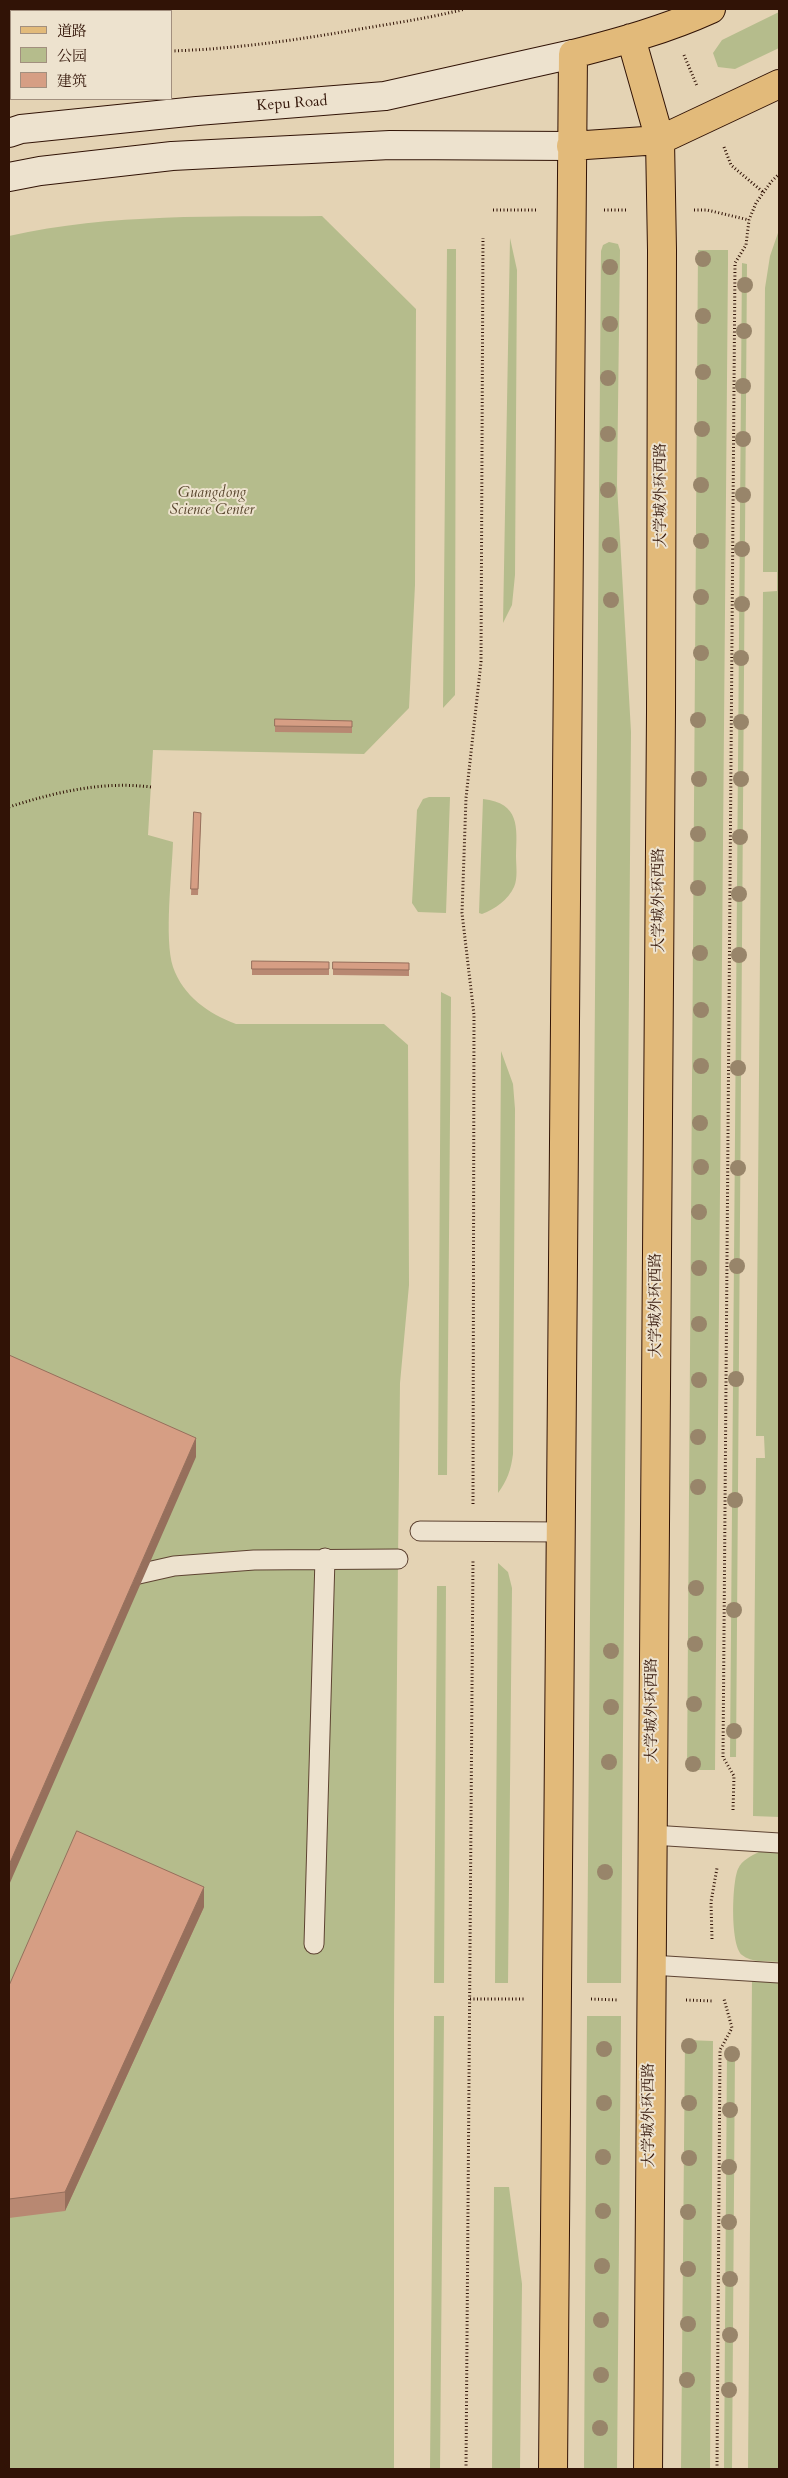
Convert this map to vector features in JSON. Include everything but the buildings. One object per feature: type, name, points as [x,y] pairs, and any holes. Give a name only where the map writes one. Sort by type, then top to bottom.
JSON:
[{"type":"main road","points":[[553,2469],[573,54],[684,21],[711,9]]},
{"type":"main road","name":"大学城外环西路","points":[[631,38],[660,140],[661,712],[648,2469]]},
{"type":"main road","points":[[571,146],[660,140],[779,84]]},
{"type":"street","name":"Kepu Road","points":[[9,133],[21,129],[123,118],[385,96],[573,54]]},
{"type":"street","points":[[9,177],[103,162],[201,154],[390,145],[571,146]]},
{"type":"lane","points":[[420,1531],[560,1532]]},
{"type":"lane","points":[[314,1944],[325,1558]]},
{"type":"lane","points":[[103,1582],[174,1566],[254,1560],[325,1558],[398,1559]]},
{"type":"lane","points":[[652,1836],[779,1843]]},
{"type":"lane","points":[[651,1965],[779,1973]]},
{"type":"path","points":[[172,51],[251,46],[304,39],[438,16],[465,9]]},
{"type":"path","points":[[731,165],[763,192]]},
{"type":"path","points":[[717,2469],[720,2050],[732,2028],[716,1969],[712,1937],[711,1902],[717,1866],[733,1824],[734,1785],[734,1776],[723,1757],[735,263],[746,245],[749,220],[763,192],[779,174]]},
{"type":"path","points":[[707,210],[749,220]]},
{"type":"path","points":[[473,1506],[474,1015],[462,913],[466,798],[481,662],[483,238]]},
{"type":"path","points":[[9,807],[65,791],[108,784],[151,787]]},
{"type":"path","points":[[466,2469],[473,1556]]},
{"type":"path","points":[[470,1999],[508,1999]]},
{"type":"path","points":[[587,1999],[621,2000]]},
{"type":"green space","points":[[779,12],[779,48],[735,69],[718,67],[713,53],[722,40]]},
{"type":"green space","name":"Guangdong Science Center","points":[[322,216],[416,309],[415,585],[409,708],[364,754],[153,750],[148,835],[173,842],[169,906],[170,955],[177,977],[183,987],[198,1003],[216,1015],[236,1024],[384,1024],[408,1045],[409,1285],[400,1383],[398,1559],[394,2010],[394,2469],[9,2469],[9,236],[86,223],[125,220]]},
{"type":"green space","points":[[779,230],[779,1817],[753,1816],[756,1458],[765,1458],[764,1436],[756,1436],[763,592],[777,591],[777,572],[763,572],[765,288],[770,256]]},
{"type":"green space","points":[[510,238],[517,270],[515,575],[512,605],[503,623]]},
{"type":"green space","points":[[609,242],[618,244],[620,250],[617,485],[631,732],[621,1983],[587,1983],[601,251],[603,245]]},
{"type":"green space","points":[[447,249],[456,249],[455,695],[443,708]]},
{"type":"green space","points":[[698,250],[728,250],[715,1770],[687,1770]]},
{"type":"green space","points":[[742,263],[747,264],[736,1757],[730,1757]]},
{"type":"green space","points":[[429,797],[450,797],[446,913],[418,912],[412,903],[417,810],[423,799]]},
{"type":"green space","points":[[483,799],[495,801],[504,806],[514,818],[516,826],[516,872],[515,883],[505,900],[492,910],[482,914],[479,913]]},
{"type":"green space","points":[[441,992],[451,997],[447,1475],[438,1475]]},
{"type":"green space","points":[[501,1051],[513,1084],[515,1109],[513,1454],[508,1475],[498,1493]]},
{"type":"green space","points":[[498,1563],[508,1572],[512,1588],[508,1983],[495,1983]]},
{"type":"green space","points":[[437,1586],[446,1586],[444,1983],[434,1983]]},
{"type":"green space","points":[[759,1852],[779,1852],[779,1962],[746,1958],[738,1949],[735,1939],[733,1899],[736,1876],[742,1863]]},
{"type":"green space","points":[[752,1979],[779,1981],[779,2469],[748,2469]]},
{"type":"green space","points":[[434,2016],[444,2016],[440,2469],[430,2469]]},
{"type":"green space","points":[[587,2016],[621,2016],[617,2469],[584,2469]]},
{"type":"green space","points":[[685,2040],[713,2041],[710,2469],[681,2469]]},
{"type":"green space","points":[[727,2050],[735,2050],[732,2469],[724,2469]]},
{"type":"green space","points":[[494,2187],[509,2187],[522,2284],[520,2469],[492,2469]]}]
